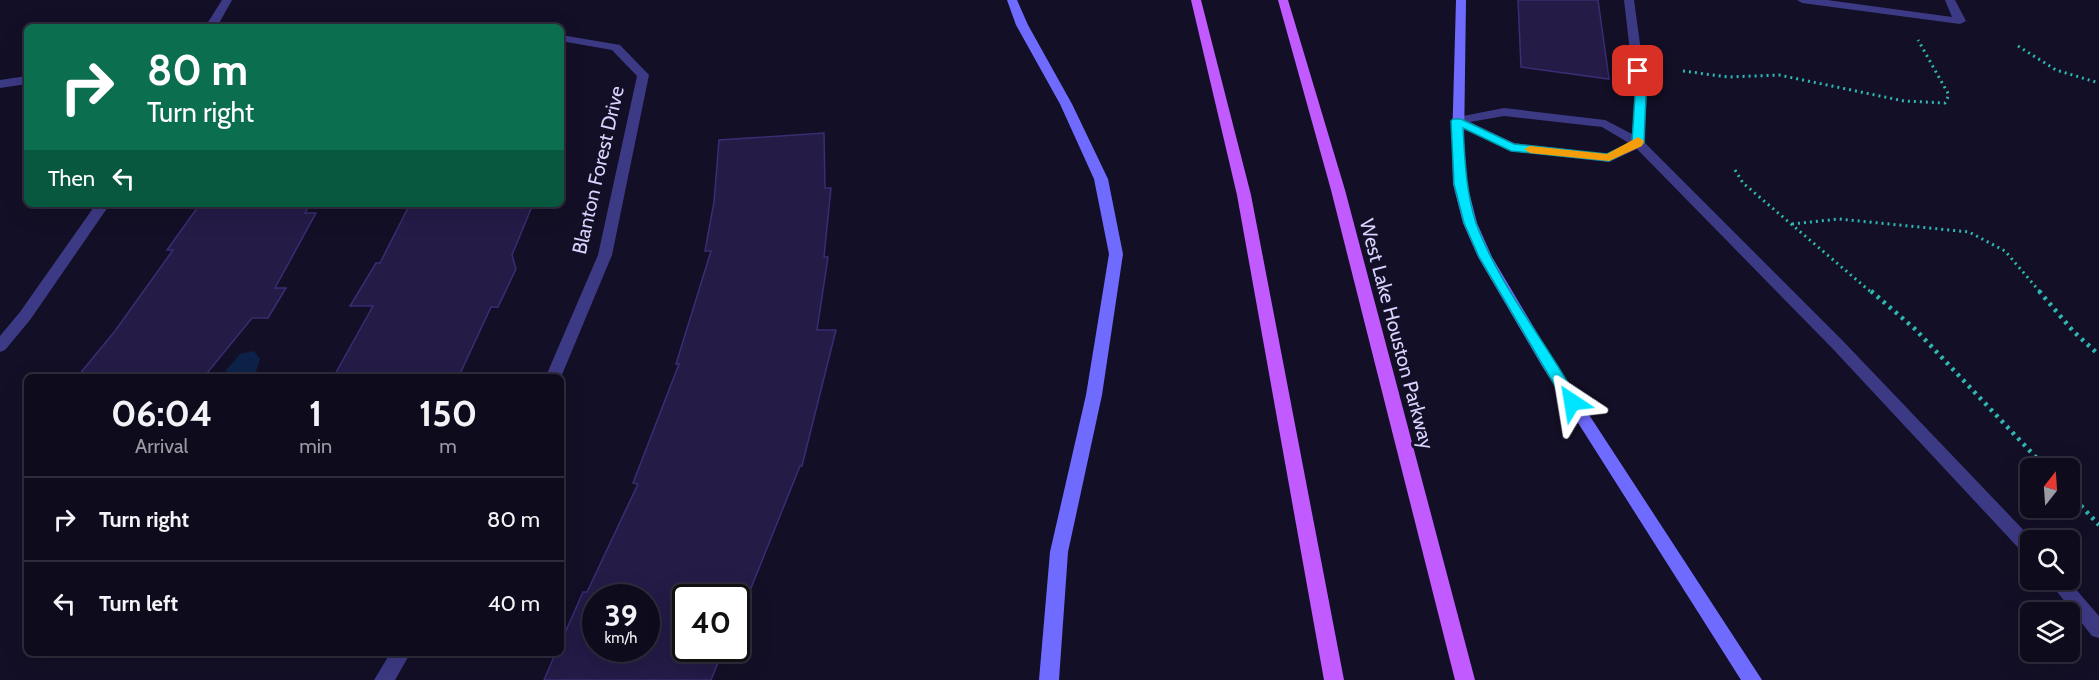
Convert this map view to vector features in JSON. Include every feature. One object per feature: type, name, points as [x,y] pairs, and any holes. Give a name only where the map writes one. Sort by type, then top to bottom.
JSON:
[{"type":"main road","points":[[1196,0],[1244,195],[1334,680]]},
{"type":"main road","name":"West Lake Houston Parkway","points":[[1283,0],[1338,190],[1464,680]]},
{"type":"street","points":[[214,24],[227,0]]},
{"type":"street","points":[[1012,0],[1022,25],[1066,104],[1101,178],[1116,254],[1094,395],[1059,552],[1049,680]]},
{"type":"street","points":[[1461,0],[1457,121],[1460,184],[1470,223],[1485,257],[1546,362],[1752,680]]},
{"type":"street","points":[[1629,0],[1641,95],[1638,143]]},
{"type":"street","points":[[1802,0],[1960,21],[1950,0]]},
{"type":"street","name":"Blanton Forest Drive","points":[[555,374],[605,255],[643,75],[616,47],[564,38]]},
{"type":"street","points":[[0,84],[24,80]]},
{"type":"street","points":[[1457,121],[1504,112],[1605,124],[1638,143],[1757,259],[1907,415],[2020,538]]},
{"type":"street","points":[[1457,121],[1511,147],[1609,158],[1638,143]]},
{"type":"street","points":[[0,346],[25,316],[101,207]]},
{"type":"street","points":[[2065,590],[2099,630]]},
{"type":"street","points":[[384,680],[399,656]]},
{"type":"path","points":[[1683,71],[1728,77],[1776,74],[1827,82],[1884,98],[1925,104],[1945,103],[1949,95],[1945,85],[1917,38]]},
{"type":"path","points":[[2018,46],[2044,66],[2059,73],[2099,83]]},
{"type":"path","points":[[1734,170],[1743,183],[1915,329],[2037,458]]},
{"type":"path","points":[[1791,224],[1839,219],[1970,231],[2005,251],[2073,331],[2099,355]]},
{"type":"path","points":[[2080,505],[2099,525]]},
{"type":"water","points":[[254,351],[260,359],[255,374],[227,374],[226,370],[240,354]]},
{"type":"building","points":[[1518,0],[1598,0],[1609,79],[1521,67]]},
{"type":"building","points":[[824,133],[825,188],[831,188],[824,257],[828,257],[817,330],[836,330],[802,466],[800,466],[750,591],[750,584],[672,584],[672,662],[718,662],[711,680],[544,680],[554,656],[564,656],[564,635],[582,594],[582,662],[660,662],[660,584],[591,584],[638,484],[633,483],[679,364],[676,364],[711,251],[705,251],[714,202],[719,140]]},
{"type":"building","points":[[198,207],[308,207],[305,213],[316,213],[275,288],[286,288],[268,318],[252,318],[208,372],[203,374],[80,374],[115,331],[173,250],[167,250]]},
{"type":"building","points":[[408,207],[532,207],[512,255],[516,269],[498,307],[491,307],[460,374],[335,374],[373,306],[350,306],[376,263],[380,263]]},
{"type":"slow traffic","points":[[1530,149],[1609,158],[1638,141]]},
{"type":"route","points":[[1572,402],[1485,257],[1470,223],[1460,184],[1457,121],[1511,147],[1609,158],[1638,143],[1641,95],[1638,71]]}]
